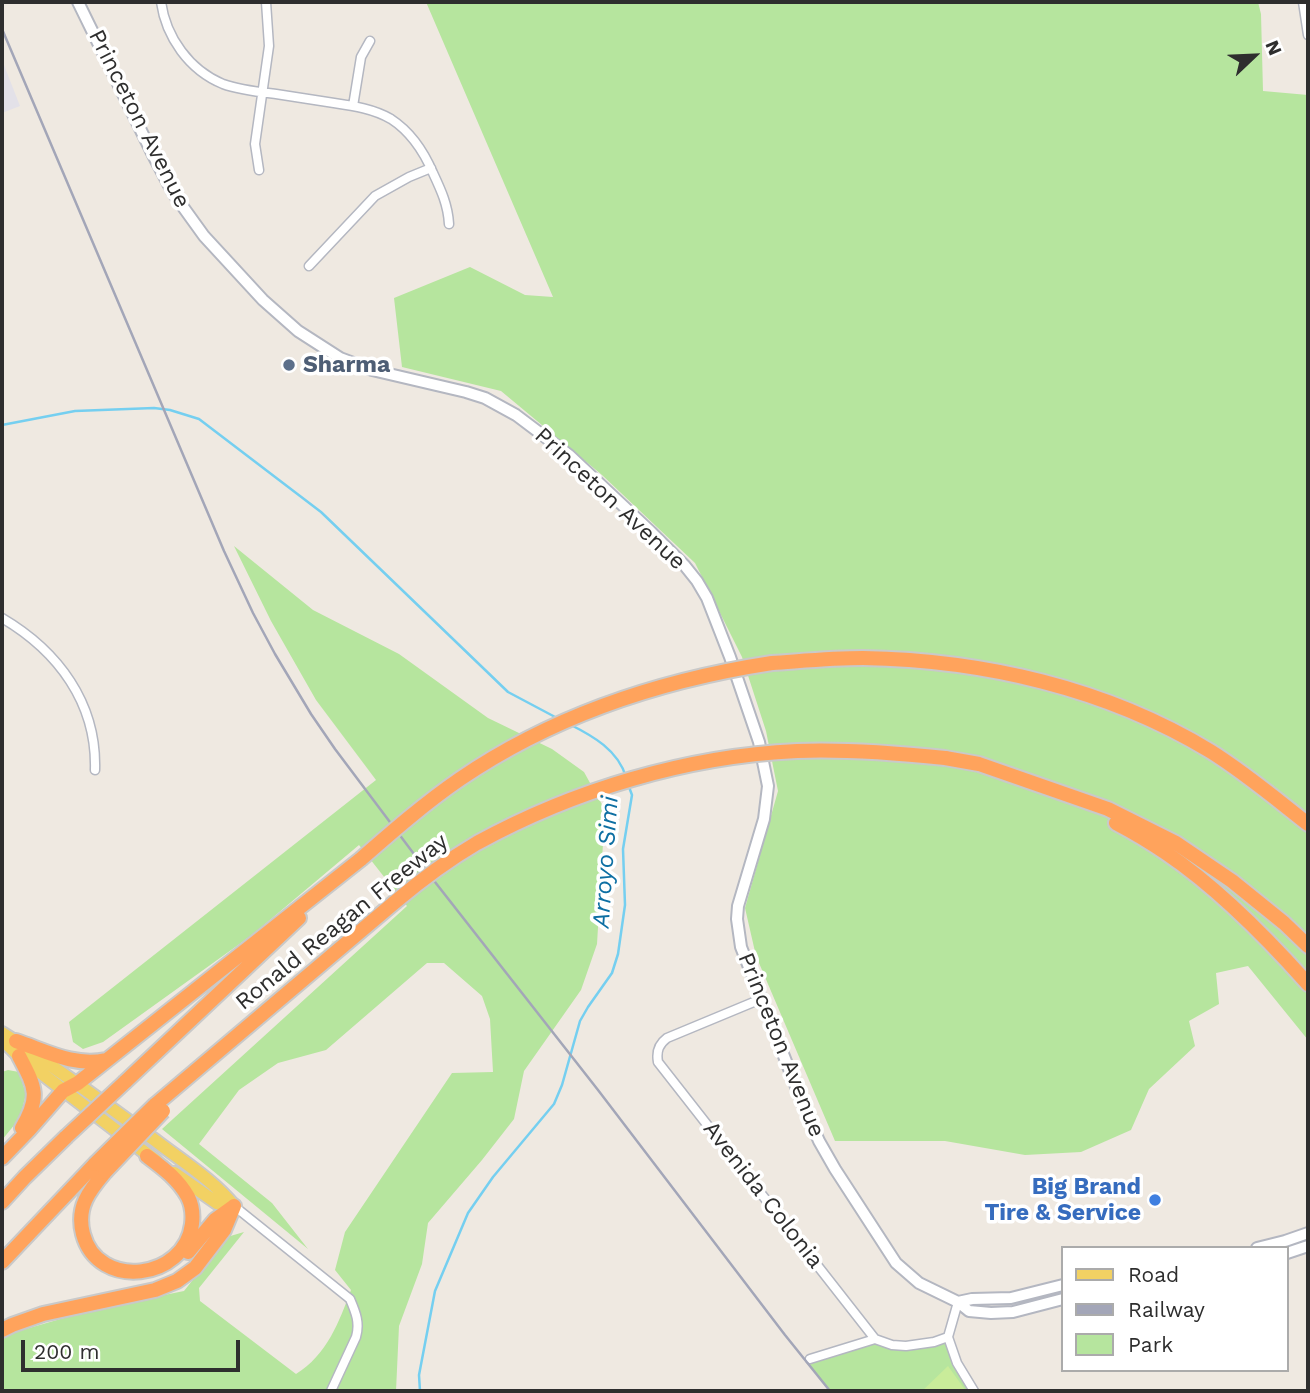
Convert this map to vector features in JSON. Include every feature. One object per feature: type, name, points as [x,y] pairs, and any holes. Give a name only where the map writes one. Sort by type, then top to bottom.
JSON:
[{"type":"highway","name":"Ronald Reagan Freeway","points":[[361,859],[414,813],[460,779],[556,724],[600,706],[671,683],[772,663],[821,659],[863,658],[950,664],[996,671],[1044,682],[1112,704],[1150,720],[1211,752],[1308,824]]},
{"type":"highway","name":"Ronald Reagan Freeway","points":[[100,1168],[223,1048],[425,878],[476,844],[579,797],[619,783],[702,763],[796,751],[869,752],[945,758],[979,764],[1108,809],[1175,843],[1232,881],[1308,946]]},
{"type":"highway","points":[[1211,752],[1249,771],[1308,813]]},
{"type":"highway","points":[[1079,799],[1097,813],[1168,854],[1191,872],[1254,928],[1308,984]]},
{"type":"highway","points":[[2,1157],[63,1091],[108,1060],[361,859]]},
{"type":"highway","points":[[2,1202],[66,1137],[361,859]]},
{"type":"highway","points":[[12,1045],[72,1061],[93,1063],[108,1060]]},
{"type":"highway","points":[[2,1157],[31,1113],[35,1098],[32,1082],[12,1045]]},
{"type":"highway","points":[[147,1156],[174,1177],[190,1200],[190,1236],[184,1247],[164,1265]]},
{"type":"highway","points":[[100,1168],[83,1205],[80,1224],[91,1251],[108,1266],[132,1272],[148,1271],[186,1255],[215,1220],[234,1206]]},
{"type":"highway","points":[[2,1262],[100,1168]]},
{"type":"highway","points":[[2,1330],[43,1314],[155,1290],[177,1281],[195,1268],[224,1230],[234,1206]]},
{"type":"main road","points":[[2,1032],[12,1045],[63,1091],[147,1156],[217,1203],[234,1206]]},
{"type":"main road","points":[[12,1045],[78,1083],[187,1164],[224,1194],[234,1206]]},
{"type":"street","name":"Princeton Avenue","points":[[78,2],[173,193],[204,236],[263,300],[298,331],[340,358],[372,370],[466,391],[516,415],[569,455],[685,566],[707,598],[730,657],[765,767],[768,786],[764,819],[741,894],[737,919],[741,947],[819,1140],[888,1251],[901,1268],[919,1283],[958,1302],[969,1311],[1013,1312],[1062,1300]]},
{"type":"street","points":[[161,2],[169,31],[182,52],[210,77],[225,84],[262,92],[353,106],[391,119],[418,145],[431,168],[448,207],[449,224]]},
{"type":"street","points":[[259,170],[255,144],[269,46],[266,2]]},
{"type":"street","points":[[1303,2],[1308,36]]},
{"type":"street","points":[[353,106],[361,57],[370,41]]},
{"type":"street","points":[[309,266],[375,196],[431,168]]},
{"type":"street","points":[[2,618],[32,639],[77,691],[93,734],[94,770]]},
{"type":"street","name":"Avenida Colonia","points":[[761,999],[667,1038],[661,1042],[657,1056],[662,1067],[874,1339]]},
{"type":"street","points":[[234,1206],[350,1299],[357,1317],[358,1330],[331,1391]]},
{"type":"street","points":[[1265,1246],[1308,1233]]},
{"type":"street","points":[[1289,1252],[1308,1246]]},
{"type":"street","points":[[974,1391],[957,1363],[948,1337],[958,1302],[972,1298],[1011,1298],[1062,1285]]},
{"type":"street","points":[[810,1359],[874,1339],[906,1346],[948,1337]]},
{"type":"shaded area","points":[[2,60],[20,106],[2,113]]},
{"type":"green space","points":[[426,2],[1258,2],[1261,14],[1263,91],[1308,95],[1308,1040],[1248,966],[1216,973],[1219,1004],[1189,1021],[1195,1046],[1149,1089],[1131,1130],[1081,1152],[1025,1155],[945,1141],[835,1141],[756,956],[745,908],[778,791],[766,731],[742,657],[695,563],[602,475],[501,391],[402,367],[394,298],[470,267],[525,295],[553,297]]},
{"type":"green space","points":[[234,546],[313,610],[399,654],[488,718],[552,749],[584,772],[605,810],[597,944],[581,990],[524,1071],[514,1119],[428,1223],[422,1264],[399,1326],[396,1391],[2,1391],[2,1337],[5,1335],[95,1309],[184,1291],[227,1237],[244,1232],[199,1288],[200,1301],[296,1374],[324,1348],[351,1290],[335,1270],[345,1232],[452,1073],[493,1072],[490,1019],[482,996],[444,963],[427,963],[326,1050],[278,1063],[239,1090],[199,1144],[272,1203],[308,1249],[162,1129],[407,906],[359,845],[252,935],[103,1042],[83,1049],[73,1042],[69,1022],[376,780],[316,700],[271,621]]},
{"type":"green space","points":[[2,1072],[19,1072],[26,1094],[20,1118],[2,1140]]},
{"type":"green space","points":[[948,1337],[974,1391],[830,1391],[805,1361],[875,1339],[892,1345]]},
{"type":"green space","points":[[948,1366],[966,1391],[922,1391]]},
{"type":"waterway","points":[[2,425],[75,411],[154,408],[199,419],[321,512],[508,692],[557,718]]},
{"type":"waterway","name":"Arroyo Simi","points":[[569,724],[611,752],[626,777]]},
{"type":"waterway","name":"Arroyo Simi","points":[[420,1391],[419,1375],[435,1291],[468,1213],[493,1177],[554,1104],[580,1021],[612,973],[618,954],[625,905],[623,849],[632,795],[629,787]]},
{"type":"railway","points":[[2,29],[224,551],[253,613],[311,714],[435,882],[830,1391]]},
{"type":"place","name":"Sharma","points":[[289,365]]},
{"type":"place","name":"Big Brand Tire & Service","points":[[1155,1200]]}]
